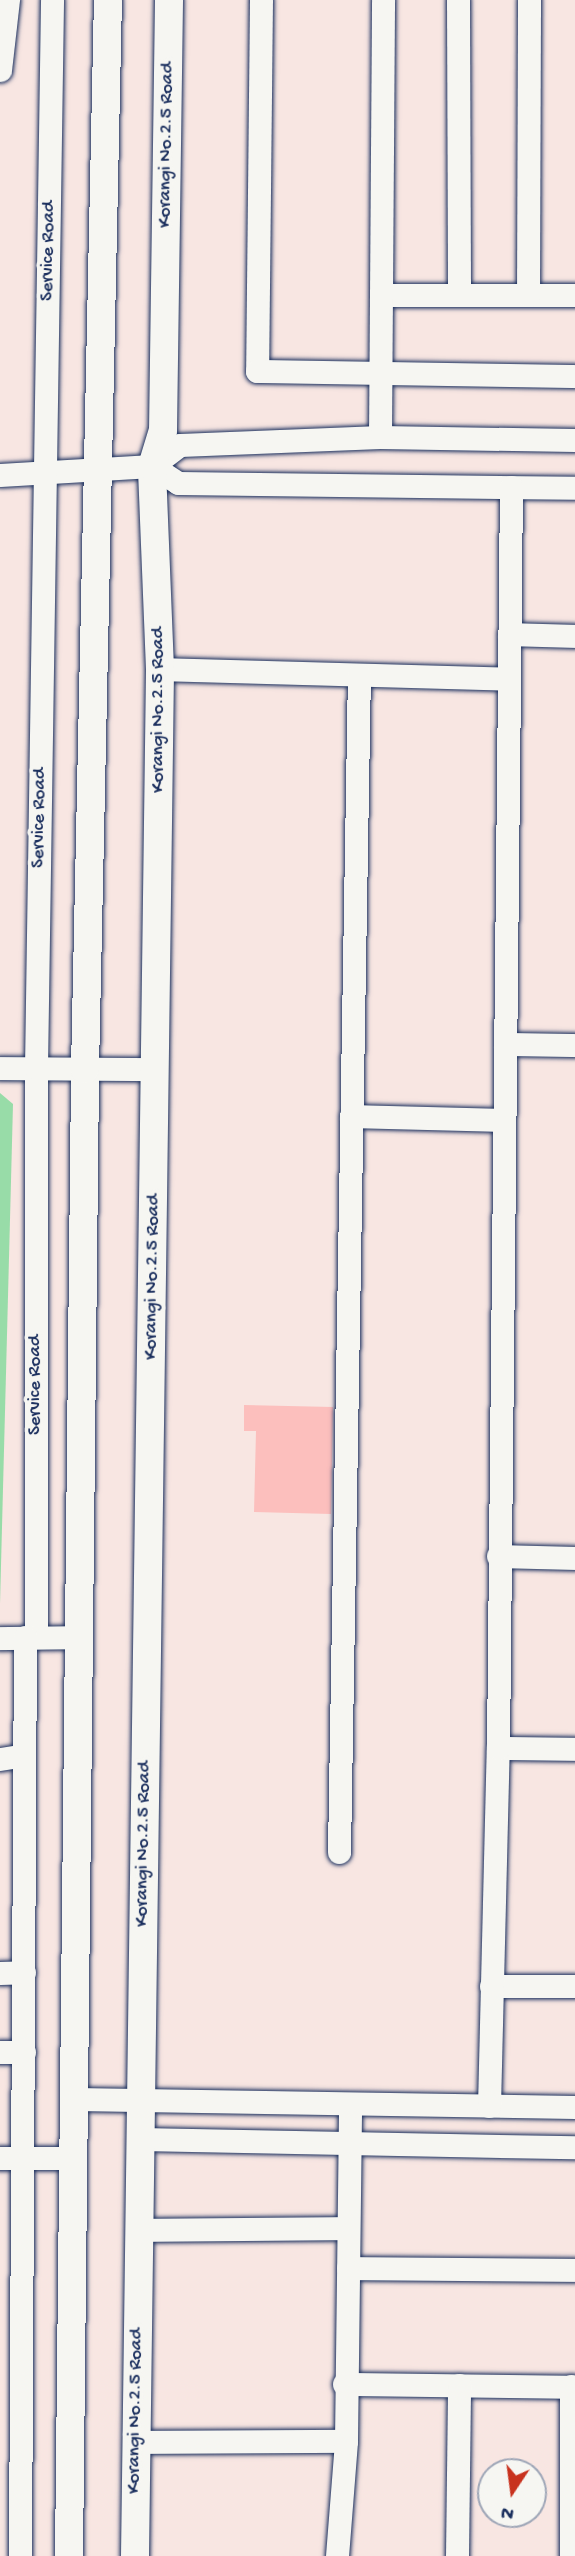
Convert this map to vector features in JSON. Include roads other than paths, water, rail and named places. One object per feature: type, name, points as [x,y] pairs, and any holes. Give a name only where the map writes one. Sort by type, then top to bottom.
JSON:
[{"type":"main road","points":[[69,2556],[85,1069],[108,0]]},
{"type":"main road","name":"Korangi No.2.5 Road","points":[[135,2556],[160,669],[152,466],[163,431],[169,0]]},
{"type":"street","points":[[0,70],[8,0]]},
{"type":"street","name":"Service Road","points":[[20,2556],[11,2437],[11,2346],[24,2158],[24,1755],[30,1637],[52,0]]},
{"type":"street","points":[[261,0],[257,371],[575,376]]},
{"type":"street","points":[[380,437],[383,0]]},
{"type":"street","points":[[458,0],[459,295]]},
{"type":"street","points":[[528,295],[529,0]]},
{"type":"street","points":[[381,295],[575,295]]},
{"type":"street","points":[[0,475],[152,466],[180,445],[380,437],[575,440]]},
{"type":"street","points":[[152,466],[178,483],[575,488]]},
{"type":"street","points":[[489,2106],[498,1748],[510,487]]},
{"type":"street","points":[[509,634],[575,636]]},
{"type":"street","points":[[160,669],[508,679]]},
{"type":"street","points":[[339,1852],[359,675]]},
{"type":"street","points":[[505,1044],[575,1045]]},
{"type":"street","points":[[0,1068],[156,1069]]},
{"type":"street","points":[[351,1116],[503,1120]]},
{"type":"street","points":[[498,1556],[575,1558]]},
{"type":"street","points":[[0,1638],[80,1637]]},
{"type":"street","points":[[498,1748],[575,1749]]},
{"type":"street","points":[[0,1759],[24,1755]]},
{"type":"street","points":[[0,1973],[24,1972]]},
{"type":"street","points":[[491,1986],[575,1986]]},
{"type":"street","points":[[0,2052],[24,2052]]},
{"type":"street","points":[[75,2099],[575,2107]]},
{"type":"street","points":[[337,2556],[345,2441],[350,2104]]},
{"type":"street","points":[[140,2139],[575,2147]]},
{"type":"street","points":[[0,2158],[74,2158]]},
{"type":"street","points":[[139,2230],[348,2228]]},
{"type":"street","points":[[348,2269],[575,2270]]},
{"type":"street","points":[[344,2384],[573,2386],[571,2556]]},
{"type":"street","points":[[457,2556],[459,2385]]},
{"type":"street","points":[[136,2442],[345,2441]]}]
